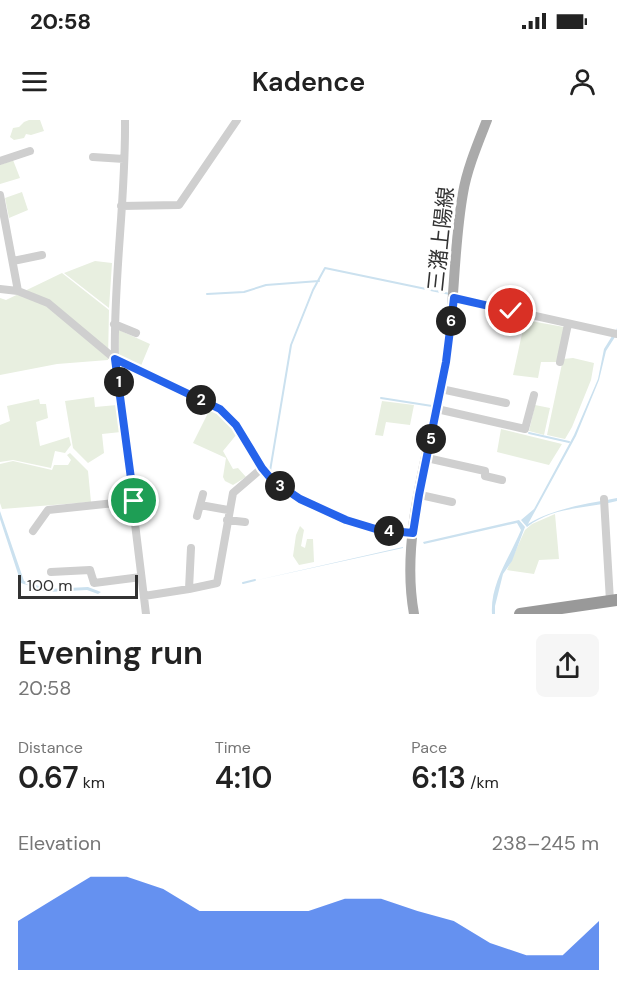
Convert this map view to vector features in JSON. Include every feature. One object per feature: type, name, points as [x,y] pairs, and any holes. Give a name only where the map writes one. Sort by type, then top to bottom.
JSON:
[{"type":"highway","points":[[520,614],[595,609],[613,600]]},
{"type":"main road","name":"三潴上陽線","points":[[414,614],[410,557],[441,388],[454,298],[463,191],[487,120]]},
{"type":"street","points":[[125,120],[114,324],[115,359],[147,614]]},
{"type":"street","points":[[121,206],[179,205],[237,120]]},
{"type":"street","points":[[0,161],[30,151]]},
{"type":"street","points":[[93,157],[124,159]]},
{"type":"street","points":[[0,195],[18,291]]},
{"type":"street","points":[[13,261],[42,255]]},
{"type":"street","points":[[0,289],[18,291],[48,303],[115,359],[220,409],[236,425],[262,468],[276,484],[300,499],[346,520],[379,530],[413,533]]},
{"type":"street","points":[[454,298],[617,334]]},
{"type":"street","points":[[114,324],[136,333]]},
{"type":"street","points":[[560,362],[568,324]]},
{"type":"street","points":[[441,388],[506,403]]},
{"type":"street","points":[[436,409],[488,417],[525,429],[534,395]]},
{"type":"street","points":[[427,458],[486,471],[484,479],[502,480]]},
{"type":"street","points":[[144,596],[189,590],[217,583],[227,515],[234,489],[262,468]]},
{"type":"street","points":[[197,516],[203,494]]},
{"type":"street","points":[[425,496],[452,502]]},
{"type":"street","points":[[604,499],[613,600]]},
{"type":"street","points":[[33,531],[48,510],[134,501]]},
{"type":"street","points":[[200,505],[245,522]]},
{"type":"street","points":[[189,590],[190,549]]},
{"type":"street","points":[[51,572],[90,570],[94,584],[141,577]]},
{"type":"green space","points":[[29,120],[40,120],[44,131],[31,135],[26,134],[24,138],[14,140],[10,137],[13,128]]},
{"type":"green space","points":[[13,160],[20,178],[0,184],[0,165]]},
{"type":"green space","points":[[22,192],[28,210],[9,218],[5,198]]},
{"type":"green space","points":[[95,261],[112,263],[109,308],[64,273]]},
{"type":"green space","points":[[62,273],[109,310],[108,360],[57,364],[0,375],[0,298],[6,300]]},
{"type":"green space","points":[[525,320],[564,327],[557,362],[541,362],[538,378],[513,375]]},
{"type":"green space","points":[[119,330],[150,344],[140,368],[119,356]]},
{"type":"green space","points":[[573,358],[594,363],[591,380],[565,439],[547,435],[563,359]]},
{"type":"green space","points":[[94,397],[95,407],[117,405],[121,432],[102,434],[104,453],[88,463],[73,448],[65,401]]},
{"type":"green space","points":[[39,399],[40,404],[46,404],[48,418],[36,422],[40,446],[69,437],[71,445],[65,453],[55,451],[51,468],[13,460],[0,462],[0,425],[10,421],[7,406]]},
{"type":"green space","points":[[382,401],[414,405],[410,425],[386,422],[383,436],[375,435]]},
{"type":"green space","points":[[535,405],[550,408],[544,435],[529,431]]},
{"type":"green space","points":[[210,409],[219,413],[237,434],[223,451],[233,469],[238,468],[246,477],[233,485],[225,481],[223,477],[226,458],[193,443]]},
{"type":"green space","points":[[501,429],[562,444],[549,465],[497,452]]},
{"type":"green space","points":[[70,453],[88,471],[91,502],[2,509],[0,464],[13,461],[52,470],[54,465],[68,465],[71,460],[67,455]]},
{"type":"green space","points":[[555,514],[559,559],[539,560],[534,574],[507,570],[525,530],[532,524]]},
{"type":"green space","points":[[300,526],[304,530],[301,546],[305,548],[307,539],[313,539],[314,562],[299,565],[293,556],[296,535]]},
{"type":"water","points":[[617,328],[615,337],[606,351],[599,380],[576,436],[528,524],[549,514],[571,507],[617,498],[617,501],[548,515],[527,527],[521,520],[534,509],[574,435],[598,379],[604,349]]},
{"type":"water","points":[[0,511],[24,581],[48,589],[88,587],[101,592],[98,594],[87,590],[47,592],[21,583],[0,519]]},
{"type":"water","points":[[519,520],[525,527],[512,561],[503,574],[495,614],[492,614],[494,592],[521,530],[517,523],[424,544],[423,542]]},
{"type":"water","points":[[403,547],[403,548],[253,581]]},
{"type":"waterway","points":[[270,471],[291,345],[313,290],[325,268],[450,294]]},
{"type":"waterway","points":[[207,294],[244,292],[266,285],[319,281]]},
{"type":"waterway","points":[[381,398],[432,406]]},
{"type":"waterway","points":[[529,433],[569,442]]},
{"type":"waterway","points":[[243,583],[255,580]]},
{"type":"route","points":[[134,501],[115,359],[220,409],[236,425],[272,480],[300,499],[346,520],[379,530],[413,533],[446,362],[454,298],[511,311]]}]
